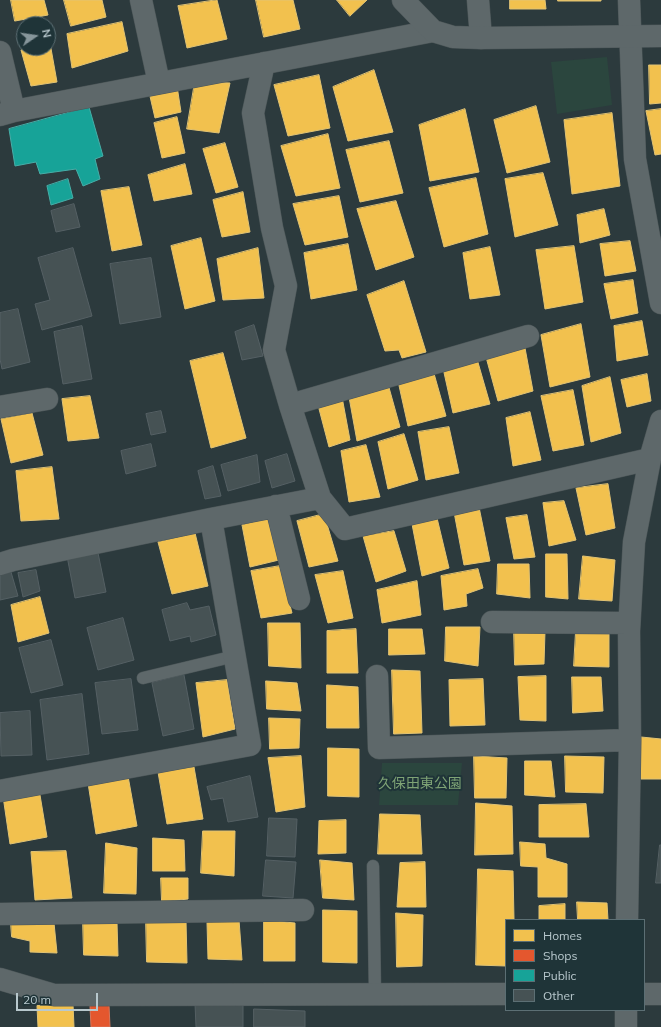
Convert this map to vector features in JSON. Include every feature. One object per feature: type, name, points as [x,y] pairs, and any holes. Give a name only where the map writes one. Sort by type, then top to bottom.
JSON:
[{"type":"street","points":[[141,0],[159,83]]},
{"type":"street","points":[[403,0],[433,31]]},
{"type":"street","points":[[478,0],[481,38]]},
{"type":"street","points":[[629,0],[634,159],[660,295]]},
{"type":"street","points":[[0,52],[7,113],[433,31],[453,37],[481,38],[661,36]]},
{"type":"street","points":[[264,63],[253,113],[272,228],[286,286],[274,350],[320,498],[345,529],[650,459]]},
{"type":"street","points":[[290,405],[528,336]]},
{"type":"street","points":[[0,407],[47,399]]},
{"type":"street","points":[[627,919],[630,740],[629,623],[634,542],[650,459],[661,421]]},
{"type":"street","points":[[0,564],[12,560],[320,498]]},
{"type":"street","points":[[276,506],[299,599]]},
{"type":"street","points":[[0,791],[250,745],[211,519]]},
{"type":"street","points":[[492,622],[629,623]]},
{"type":"street","points":[[377,676],[379,748],[630,740]]},
{"type":"street","points":[[0,914],[303,910]]},
{"type":"street","points":[[0,979],[54,995],[505,994]]},
{"type":"street","points":[[645,994],[661,994]]},
{"type":"street","points":[[626,1011],[626,1027]]},
{"type":"lane","points":[[143,678],[235,656]]},
{"type":"lane","points":[[373,866],[375,994]]},
{"type":"green space","points":[[607,57],[612,105],[557,114],[551,62]]},
{"type":"green space","name":"久保田東公園","points":[[382,763],[462,763],[458,805],[379,805]]},
{"type":"building: Homes","points":[[11,0],[44,0],[48,15],[16,16],[15,21]]},
{"type":"building: Homes","points":[[64,0],[102,0],[106,17],[71,26]]},
{"type":"building: Homes","points":[[217,0],[227,39],[187,48],[178,6]]},
{"type":"building: Homes","points":[[256,0],[293,0],[300,29],[264,37]]},
{"type":"building: Homes","points":[[337,0],[367,0],[350,16]]},
{"type":"building: Homes","points":[[510,0],[545,0],[546,9],[510,9]]},
{"type":"building: Homes","points":[[601,0],[601,1],[558,1]]},
{"type":"building: Homes","points":[[122,22],[128,51],[72,68],[67,34]]},
{"type":"building: Homes","points":[[23,56],[52,56],[57,82],[31,86]]},
{"type":"building: Homes","points":[[649,65],[661,65],[661,103],[650,104]]},
{"type":"building: Homes","points":[[374,70],[393,132],[348,141],[333,87]]},
{"type":"building: Homes","points":[[319,75],[330,128],[288,136],[274,85]]},
{"type":"building: Homes","points":[[195,82],[230,83],[219,133],[187,129]]},
{"type":"building: Homes","points":[[177,86],[181,112],[155,118],[149,92]]},
{"type":"building: Homes","points":[[536,106],[550,162],[507,173],[494,120]]},
{"type":"building: Homes","points":[[465,109],[479,172],[430,181],[419,125]]},
{"type":"building: Homes","points":[[661,109],[661,154],[655,155],[646,111]]},
{"type":"building: Homes","points":[[612,113],[620,186],[572,194],[564,120]]},
{"type":"building: Homes","points":[[177,117],[185,153],[162,158],[154,123]]},
{"type":"building: Homes","points":[[328,134],[340,188],[296,196],[281,146]]},
{"type":"building: Homes","points":[[389,141],[403,193],[360,202],[346,150]]},
{"type":"building: Homes","points":[[225,143],[238,187],[216,193],[203,149]]},
{"type":"building: Homes","points":[[185,164],[192,194],[154,201],[148,175]]},
{"type":"building: Homes","points":[[543,173],[558,225],[515,237],[505,179]]},
{"type":"building: Homes","points":[[476,178],[488,234],[444,247],[429,188]]},
{"type":"building: Homes","points":[[129,187],[142,245],[112,251],[101,191]]},
{"type":"building: Homes","points":[[243,192],[250,232],[222,237],[213,200]]},
{"type":"building: Homes","points":[[339,196],[348,237],[305,245],[293,204]]},
{"type":"building: Homes","points":[[396,201],[414,257],[376,270],[357,209]]},
{"type":"building: Homes","points":[[604,209],[610,235],[580,243],[577,215]]},
{"type":"building: Homes","points":[[201,238],[215,301],[185,309],[171,246]]},
{"type":"building: Homes","points":[[630,241],[636,271],[605,276],[600,244]]},
{"type":"building: Homes","points":[[348,244],[357,290],[311,299],[304,253]]},
{"type":"building: Homes","points":[[574,246],[583,302],[545,309],[536,250]]},
{"type":"building: Homes","points":[[490,247],[500,295],[470,299],[463,253]]},
{"type":"building: Homes","points":[[258,248],[264,298],[223,300],[217,259]]},
{"type":"building: Homes","points":[[633,280],[638,313],[611,319],[604,284]]},
{"type":"building: Homes","points":[[404,281],[426,352],[402,358],[399,350],[385,351],[367,295]]},
{"type":"building: Homes","points":[[642,321],[648,355],[617,361],[614,326]]},
{"type":"building: Homes","points":[[581,324],[590,377],[550,387],[541,335]]},
{"type":"building: Homes","points":[[525,348],[533,391],[498,401],[486,357]]},
{"type":"building: Homes","points":[[223,353],[246,438],[211,448],[190,361]]},
{"type":"building: Homes","points":[[477,359],[490,404],[453,413],[443,368]]},
{"type":"building: Homes","points":[[433,370],[446,416],[408,426],[398,381]]},
{"type":"building: Homes","points":[[647,374],[651,401],[627,407],[621,380]]},
{"type":"building: Homes","points":[[610,377],[621,433],[591,442],[582,386]]},
{"type":"building: Homes","points":[[388,384],[400,427],[357,441],[349,397]]},
{"type":"building: Homes","points":[[573,390],[584,445],[553,451],[541,396]]},
{"type":"building: Homes","points":[[90,396],[99,438],[68,441],[62,399]]},
{"type":"building: Homes","points":[[342,397],[350,440],[329,447],[318,405]]},
{"type":"building: Homes","points":[[530,412],[541,460],[513,466],[506,418]]},
{"type":"building: Homes","points":[[32,413],[43,455],[11,463],[1,419]]},
{"type":"building: Homes","points":[[449,427],[459,473],[426,480],[418,432]]},
{"type":"building: Homes","points":[[404,434],[418,480],[388,489],[378,442]]},
{"type":"building: Homes","points":[[366,445],[380,497],[349,502],[341,451]]},
{"type":"building: Homes","points":[[52,467],[59,519],[21,521],[16,471]]},
{"type":"building: Homes","points":[[608,484],[615,528],[586,535],[576,488]]},
{"type":"building: Homes","points":[[564,501],[576,540],[549,546],[543,503]]},
{"type":"building: Homes","points":[[479,507],[490,561],[464,565],[454,512]]},
{"type":"building: Homes","points":[[324,514],[338,561],[309,567],[297,521]]},
{"type":"building: Homes","points":[[527,515],[535,557],[514,559],[506,518]]},
{"type":"building: Homes","points":[[268,518],[279,560],[250,567],[242,525]]},
{"type":"building: Homes","points":[[437,518],[449,568],[422,576],[412,524]]},
{"type":"building: Homes","points":[[394,531],[406,571],[376,582],[363,536]]},
{"type":"building: Homes","points":[[195,533],[208,586],[172,594],[158,542]]},
{"type":"building: Homes","points":[[546,554],[567,554],[568,599],[546,597]]},
{"type":"building: Homes","points":[[583,556],[615,560],[612,601],[579,599]]},
{"type":"building: Homes","points":[[498,564],[529,564],[530,598],[497,594]]},
{"type":"building: Homes","points":[[280,566],[292,613],[261,618],[251,571]]},
{"type":"building: Homes","points":[[478,569],[483,588],[466,594],[467,606],[444,610],[441,576]]},
{"type":"building: Homes","points":[[343,571],[353,618],[328,623],[315,575]]},
{"type":"building: Homes","points":[[417,581],[421,615],[382,623],[377,590]]},
{"type":"building: Homes","points":[[40,597],[49,633],[18,642],[11,605]]},
{"type":"building: Homes","points":[[268,623],[300,623],[301,668],[269,666]]},
{"type":"building: Homes","points":[[446,627],[480,627],[478,666],[445,661]]},
{"type":"building: Homes","points":[[356,629],[358,673],[327,673],[327,631]]},
{"type":"building: Homes","points":[[389,629],[422,629],[425,654],[389,655]]},
{"type":"building: Homes","points":[[514,630],[545,631],[544,664],[515,665]]},
{"type":"building: Homes","points":[[576,631],[609,634],[609,667],[574,666]]},
{"type":"building: Homes","points":[[392,670],[420,671],[422,733],[394,734]]},
{"type":"building: Homes","points":[[546,676],[546,721],[520,720],[518,677]]},
{"type":"building: Homes","points":[[572,677],[601,677],[603,711],[573,713]]},
{"type":"building: Homes","points":[[483,679],[485,725],[450,726],[449,680]]},
{"type":"building: Homes","points":[[227,680],[235,729],[203,737],[196,683]]},
{"type":"building: Homes","points":[[266,681],[297,683],[301,711],[267,709]]},
{"type":"building: Homes","points":[[327,685],[358,687],[359,728],[327,728]]},
{"type":"building: Homes","points":[[269,718],[300,719],[299,748],[270,749]]},
{"type":"building: Homes","points":[[641,737],[661,739],[661,779],[641,779]]},
{"type":"building: Homes","points":[[328,748],[359,749],[359,797],[328,796]]},
{"type":"building: Homes","points":[[301,756],[305,807],[276,812],[268,758]]},
{"type":"building: Homes","points":[[474,756],[507,758],[506,798],[475,798]]},
{"type":"building: Homes","points":[[565,756],[604,757],[603,793],[566,792]]},
{"type":"building: Homes","points":[[525,761],[551,761],[555,797],[525,795]]},
{"type":"building: Homes","points":[[194,767],[203,819],[167,824],[158,772]]},
{"type":"building: Homes","points":[[128,776],[137,826],[96,834],[88,783]]},
{"type":"building: Homes","points":[[39,789],[47,837],[10,844],[3,796]]},
{"type":"building: Homes","points":[[476,803],[512,806],[513,854],[475,855]]},
{"type":"building: Homes","points":[[586,804],[589,837],[539,837],[539,805]]},
{"type":"building: Homes","points":[[380,814],[420,815],[422,854],[378,854]]},
{"type":"building: Homes","points":[[346,820],[346,853],[318,854],[319,821]]},
{"type":"building: Homes","points":[[203,831],[235,831],[234,876],[201,873]]},
{"type":"building: Homes","points":[[153,838],[184,840],[185,871],[153,871]]},
{"type":"building: Homes","points":[[520,842],[545,844],[546,858],[567,864],[567,897],[538,897],[538,867],[521,866]]},
{"type":"building: Homes","points":[[106,843],[137,848],[136,894],[104,893]]},
{"type":"building: Homes","points":[[66,851],[72,898],[35,900],[31,852]]},
{"type":"building: Homes","points":[[320,860],[352,863],[354,900],[323,898]]},
{"type":"building: Homes","points":[[425,862],[426,907],[397,907],[400,863]]},
{"type":"building: Homes","points":[[478,869],[513,871],[514,919],[505,919],[505,966],[476,965]]},
{"type":"building: Homes","points":[[161,878],[188,878],[188,899],[162,902]]},
{"type":"building: Homes","points":[[577,902],[607,903],[608,919],[578,919]]},
{"type":"building: Homes","points":[[565,904],[565,919],[539,919],[539,906]]},
{"type":"building: Homes","points":[[323,910],[357,911],[357,963],[323,962]]},
{"type":"building: Homes","points":[[396,913],[423,915],[422,966],[397,967]]},
{"type":"building: Homes","points":[[146,920],[186,921],[187,963],[147,962]]},
{"type":"building: Homes","points":[[239,920],[242,960],[208,959],[207,922]]},
{"type":"building: Homes","points":[[264,920],[295,923],[295,961],[264,961]]},
{"type":"building: Homes","points":[[83,921],[117,923],[118,956],[84,955]]},
{"type":"building: Homes","points":[[11,923],[54,923],[57,953],[30,952],[30,941],[12,937]]},
{"type":"building: Homes","points":[[73,1004],[74,1027],[38,1027],[37,1006]]},
{"type":"building: Shops","points":[[109,1005],[110,1027],[91,1027],[90,1006]]},
{"type":"building: Public","points":[[89,107],[103,156],[95,159],[100,179],[83,186],[76,169],[40,174],[36,162],[15,166],[9,129]]},
{"type":"building: Public","points":[[68,179],[73,198],[51,205],[47,186]]},
{"type":"building: Other","points":[[74,204],[80,227],[56,232],[51,211]]},
{"type":"building: Other","points":[[73,248],[92,316],[42,330],[35,304],[50,300],[38,258]]},
{"type":"building: Other","points":[[151,258],[161,317],[120,324],[110,264]]},
{"type":"building: Other","points":[[18,309],[30,362],[2,369],[0,359],[0,313]]},
{"type":"building: Other","points":[[254,325],[263,356],[242,360],[235,332]]},
{"type":"building: Other","points":[[82,326],[92,379],[63,384],[54,332]]},
{"type":"building: Other","points":[[161,411],[166,432],[151,435],[146,414]]},
{"type":"building: Other","points":[[151,444],[156,466],[126,474],[121,451]]},
{"type":"building: Other","points":[[287,454],[295,481],[272,488],[265,461]]},
{"type":"building: Other","points":[[257,455],[260,482],[228,491],[221,465]]},
{"type":"building: Other","points":[[213,466],[221,496],[205,499],[198,471]]},
{"type":"building: Other","points":[[97,548],[106,592],[75,598],[67,556]]},
{"type":"building: Other","points":[[36,570],[40,591],[23,597],[18,573]]},
{"type":"building: Other","points":[[11,572],[18,596],[0,600],[0,574]]},
{"type":"building: Other","points":[[187,603],[190,610],[209,606],[216,635],[191,642],[190,636],[170,641],[162,610]]},
{"type":"building: Other","points":[[123,618],[134,660],[98,670],[87,628]]},
{"type":"building: Other","points":[[51,640],[63,685],[31,693],[19,648]]},
{"type":"building: Other","points":[[184,675],[194,729],[163,736],[152,683]]},
{"type":"building: Other","points":[[131,679],[138,730],[102,734],[95,683]]},
{"type":"building: Other","points":[[82,694],[89,754],[47,760],[40,700]]},
{"type":"building: Other","points":[[30,711],[32,755],[1,756],[0,713]]},
{"type":"building: Other","points":[[250,776],[258,817],[228,822],[223,798],[211,800],[207,787]]},
{"type":"building: Other","points":[[269,818],[297,819],[295,857],[267,856]]},
{"type":"building: Other","points":[[660,845],[661,883],[656,883]]},
{"type":"building: Other","points":[[266,860],[296,862],[293,898],[263,896]]},
{"type":"building: Other","points":[[243,1002],[243,1027],[196,1027],[195,1003]]},
{"type":"building: Other","points":[[254,1009],[305,1011],[305,1027],[254,1027]]}]
